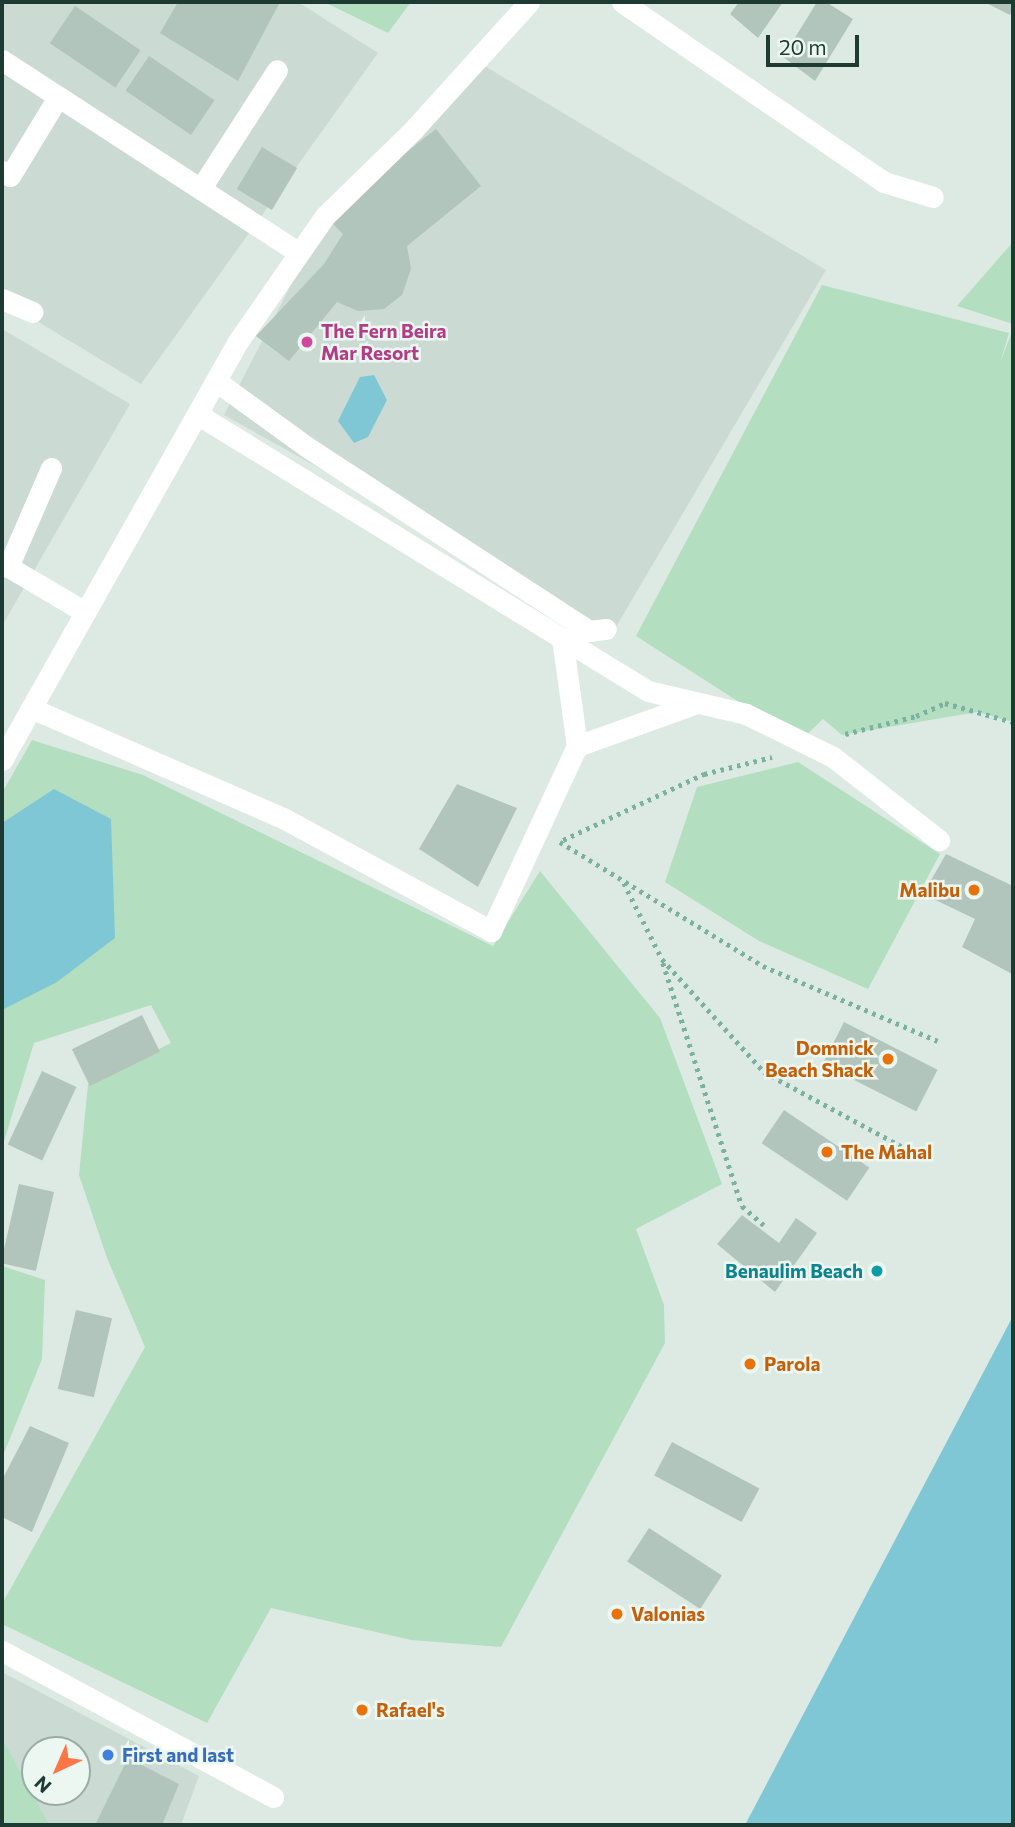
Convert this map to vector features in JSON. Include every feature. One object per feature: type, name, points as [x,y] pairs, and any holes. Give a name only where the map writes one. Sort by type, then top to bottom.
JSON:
[{"type":"street","points":[[4,752],[216,381],[299,253],[325,216],[414,129],[529,2]]},
{"type":"street","points":[[622,2],[884,182],[933,197]]},
{"type":"street","points":[[2,60],[299,253]]},
{"type":"street","points":[[201,188],[277,70]]},
{"type":"street","points":[[2,171],[10,176],[58,97]]},
{"type":"street","points":[[2,299],[32,312]]},
{"type":"street","points":[[216,381],[307,447],[589,631],[606,629]]},
{"type":"street","points":[[197,414],[648,691],[746,714],[833,757],[939,840]]},
{"type":"street","points":[[51,468],[5,565],[85,612]]},
{"type":"street","points":[[31,708],[283,818],[491,931],[577,746],[562,638]]},
{"type":"street","points":[[577,746],[697,703]]},
{"type":"street","points":[[2,1651],[273,1797]]},
{"type":"path","points":[[807,744],[916,716],[945,703],[1013,722]]},
{"type":"path","points":[[559,842],[704,774],[784,754]]},
{"type":"path","points":[[539,828],[624,883],[763,966],[938,1041]]},
{"type":"path","points":[[624,883],[662,959],[742,1206],[764,1226]]},
{"type":"path","points":[[662,959],[764,1072],[901,1146]]},
{"type":"shaded area","points":[[2,2],[298,2],[378,53],[141,384],[2,300]]},
{"type":"shaded area","points":[[483,65],[826,270],[613,632],[224,415],[314,240]]},
{"type":"shaded area","points":[[2,329],[130,404],[2,626]]},
{"type":"shaded area","points":[[2,1672],[199,1776],[181,1825],[2,1825]]},
{"type":"green space","points":[[324,2],[411,2],[388,33]]},
{"type":"green space","points":[[1013,242],[1013,324],[957,306]]},
{"type":"green space","points":[[822,285],[1009,333],[1000,363],[1013,329],[1013,722],[977,712],[842,735],[823,719],[800,741],[636,636]]},
{"type":"green space","points":[[32,740],[143,775],[493,946],[540,871],[660,1018],[722,1184],[636,1229],[664,1305],[665,1343],[501,1647],[411,1640],[271,1608],[207,1723],[2,1624],[2,1604],[145,1347],[107,1258],[79,1175],[88,1084],[171,1043],[151,1005],[34,1043],[2,1148],[2,793]]},
{"type":"green space","points":[[798,762],[940,854],[868,989],[759,941],[665,882],[697,787]]},
{"type":"green space","points":[[2,1266],[45,1280],[42,1359],[2,1458]]},
{"type":"green space","points":[[4,1742],[21,1773],[21,1806],[39,1806],[48,1823],[2,1825]]},
{"type":"water","points":[[374,375],[387,400],[368,437],[354,443],[338,421],[360,377]]},
{"type":"water","points":[[54,789],[111,819],[115,938],[57,982],[2,1010],[2,823]]},
{"type":"water","points":[[1013,1316],[1013,1825],[745,1825]]},
{"type":"building","points":[[178,2],[280,2],[238,81],[160,33]]},
{"type":"building","points":[[739,2],[783,2],[758,38],[730,14]]},
{"type":"building","points":[[817,2],[826,2],[853,19],[815,81],[783,57]]},
{"type":"building","points":[[984,2],[1013,2],[1013,7],[1010,15]]},
{"type":"building","points":[[75,6],[140,50],[115,87],[50,43]]},
{"type":"building","points":[[149,56],[214,100],[191,135],[126,91]]},
{"type":"building","points":[[436,129],[481,186],[407,246],[411,269],[402,295],[384,309],[358,311],[337,302],[289,361],[256,336],[324,264],[343,234],[325,216]]},
{"type":"building","points":[[262,147],[297,168],[272,210],[237,189]]},
{"type":"building","points":[[457,784],[517,808],[478,887],[419,849]]},
{"type":"building","points":[[946,854],[1013,886],[1012,974],[962,947],[975,919],[923,894]]},
{"type":"building","points":[[142,1015],[160,1052],[90,1086],[72,1049]]},
{"type":"building","points":[[844,1022],[938,1070],[916,1112],[823,1064]]},
{"type":"building","points":[[42,1071],[76,1087],[42,1160],[8,1144]]},
{"type":"building","points":[[784,1110],[869,1168],[847,1201],[762,1143]]},
{"type":"building","points":[[19,1184],[54,1192],[36,1271],[2,1263]]},
{"type":"building","points":[[742,1215],[779,1243],[796,1218],[817,1233],[775,1292],[717,1244]]},
{"type":"building","points":[[76,1310],[112,1318],[94,1397],[58,1389]]},
{"type":"building","points":[[30,1426],[69,1443],[32,1532],[2,1517],[2,1480]]},
{"type":"building","points":[[672,1442],[759,1488],[742,1522],[654,1476]]},
{"type":"building","points":[[649,1528],[722,1575],[700,1609],[627,1562]]},
{"type":"building","points":[[128,1758],[179,1784],[162,1825],[95,1825]]},
{"type":"place","name":"The Fern Beira Mar Resort","points":[[307,342]]},
{"type":"place","name":"Malibu","points":[[974,890]]},
{"type":"place","name":"Domnick Beach Shack","points":[[888,1059]]},
{"type":"place","name":"The Mahal","points":[[827,1152]]},
{"type":"place","name":"Benaulim Beach","points":[[877,1271]]},
{"type":"place","name":"Parola","points":[[750,1364]]},
{"type":"place","name":"Valonias","points":[[617,1614]]},
{"type":"place","name":"Rafael's","points":[[362,1710]]},
{"type":"place","name":"First and last","points":[[108,1755]]}]
